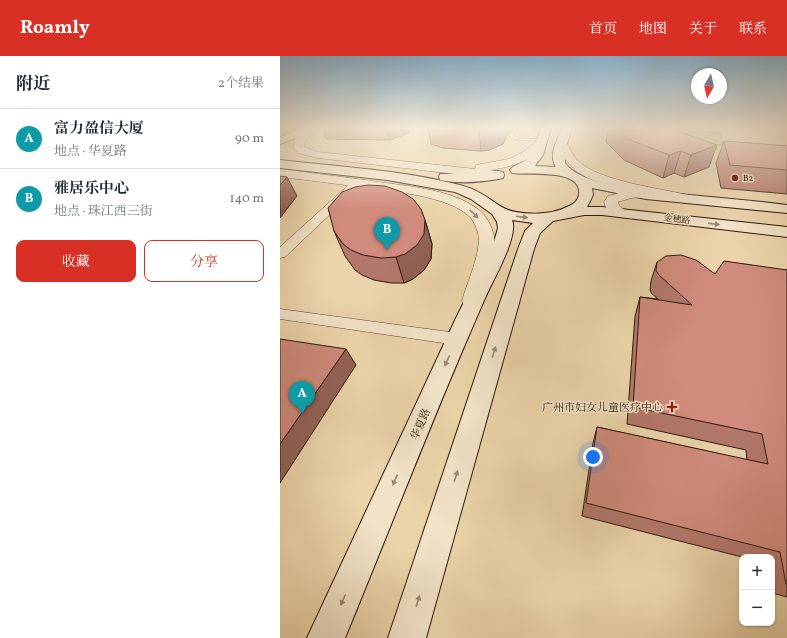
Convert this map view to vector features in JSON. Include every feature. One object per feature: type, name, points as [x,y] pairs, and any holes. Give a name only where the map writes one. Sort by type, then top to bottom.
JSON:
[{"type":"main road","points":[[280,158],[452,178],[478,178],[516,170],[531,164],[536,155]]},
{"type":"main road","points":[[280,164],[428,183],[461,190],[476,195],[491,206],[518,217],[557,215],[575,210],[584,201],[586,193],[584,184],[570,175],[559,164],[559,155]]},
{"type":"main road","points":[[516,170],[548,169],[570,175]]},
{"type":"main road","points":[[491,206],[481,194],[482,189],[491,179],[498,175]]},
{"type":"main road","name":"金穗路","points":[[570,175],[611,189],[640,194],[787,209]]},
{"type":"main road","name":"华夏路","points":[[326,638],[461,328],[498,250],[506,228],[505,222],[491,206]]},
{"type":"main road","name":"金穗路","points":[[557,215],[593,211],[787,232]]},
{"type":"main road","points":[[407,638],[525,253],[533,231],[557,215]]},
{"type":"main road","points":[[498,250],[525,253]]},
{"type":"street","points":[[319,155],[498,175]]},
{"type":"street","points":[[427,167],[467,168],[500,166],[521,159],[527,155]]},
{"type":"street","points":[[567,155],[573,163],[589,173],[622,185],[683,198]]},
{"type":"street","points":[[280,173],[439,192],[491,206]]},
{"type":"street","points":[[280,254],[350,182]]},
{"type":"street","points":[[280,314],[461,328],[486,246],[486,236],[479,218],[466,207],[440,197],[350,182]]},
{"type":"street","points":[[620,213],[612,207],[612,199],[630,194],[640,194]]},
{"type":"building","points":[[728,155],[787,155],[787,170],[730,165]]},
{"type":"building","points":[[280,176],[287,177],[280,185]]},
{"type":"building","points":[[368,185],[385,186],[402,192],[413,199],[421,209],[425,220],[424,234],[417,245],[405,254],[396,257],[381,258],[363,255],[351,250],[343,244],[334,231],[328,208],[342,192],[355,187]]},
{"type":"building","points":[[681,255],[696,260],[715,274],[724,261],[787,270],[787,584],[780,552],[586,503],[597,427],[768,464],[762,434],[633,407],[640,297],[692,305],[656,271],[657,262],[666,256]]},
{"type":"building","points":[[280,339],[346,349],[280,444]]},
{"type":"place","name":"B2","points":[[735,178]]},
{"type":"place","name":"雅居乐中心","points":[[387,250]]},
{"type":"place","name":"广州市妇女儿童医疗中心","points":[[672,407]]},
{"type":"place","name":"富力盈信大厦","points":[[302,414]]}]
